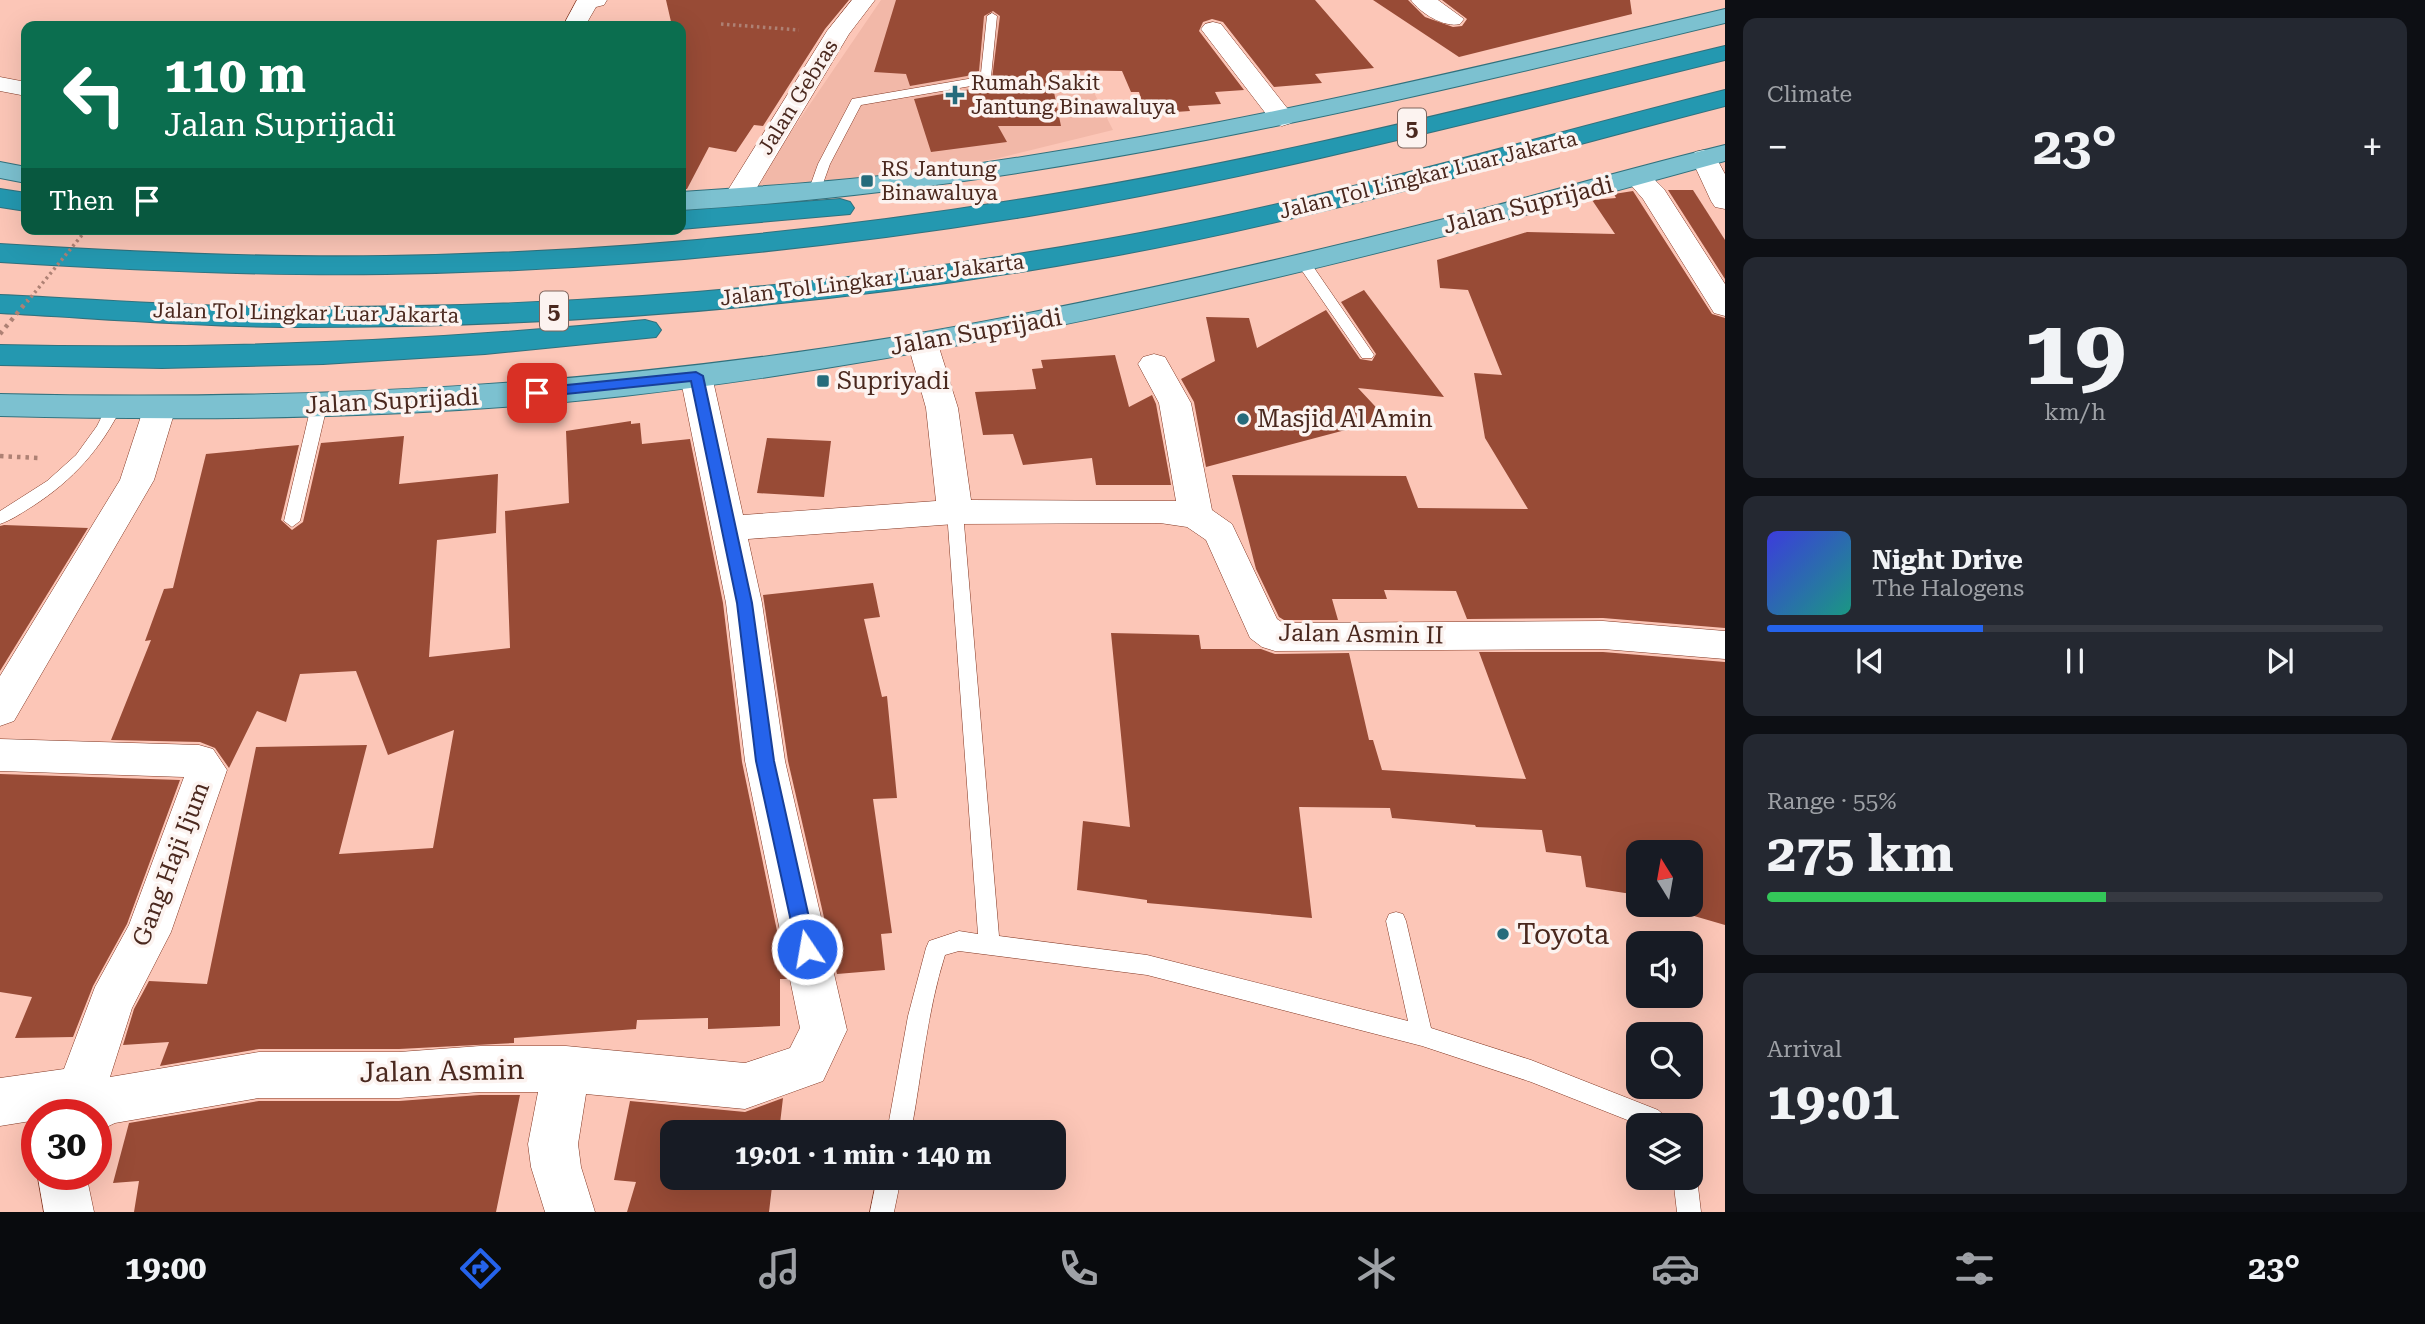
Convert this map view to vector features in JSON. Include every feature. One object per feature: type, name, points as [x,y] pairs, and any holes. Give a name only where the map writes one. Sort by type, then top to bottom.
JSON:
[{"type":"highway","name":"Jalan Tol Lingkar Luar Jakarta","points":[[0,253],[189,264],[464,265],[683,251],[783,241],[941,220],[1097,195],[1303,153],[1725,53]]},
{"type":"highway","name":"Jalan Tol Lingkar Luar Jakarta","points":[[0,304],[277,317],[491,315],[703,301],[952,273],[1104,249],[1277,214],[1725,98]]},
{"type":"highway","points":[[686,220],[894,203],[1097,195]]},
{"type":"highway","points":[[0,198],[21,201]]},
{"type":"highway","points":[[0,355],[233,357],[525,343],[901,301],[986,285],[1104,249]]},
{"type":"main road","points":[[686,201],[814,192],[1097,154],[1401,93],[1725,16]]},
{"type":"main road","name":"Jalan Suprijadi","points":[[0,405],[319,406],[537,393],[696,376],[922,341],[1114,307],[1303,262],[1714,155]]},
{"type":"main road","points":[[0,170],[21,173]]},
{"type":"street","points":[[577,21],[587,2],[596,0]]},
{"type":"street","name":"Jalan Gebras","points":[[737,198],[839,31],[864,0]]},
{"type":"street","points":[[1422,0],[1452,19]]},
{"type":"street","points":[[1213,29],[1282,118]]},
{"type":"street","points":[[0,84],[21,88]]},
{"type":"street","points":[[1714,155],[1725,201]]},
{"type":"street","points":[[1637,177],[1654,195],[1725,307]]},
{"type":"street","points":[[922,341],[942,408],[955,512]]},
{"type":"street","points":[[696,376],[730,528],[955,512],[1160,511],[1196,516],[1175,403],[1154,364]]},
{"type":"street","points":[[0,709],[137,480],[160,407]]},
{"type":"street","name":"Jalan Asmin II","points":[[1196,516],[1220,533],[1263,628],[1275,636],[1603,635],[1725,645]]},
{"type":"street","name":"Jalan Asmin","points":[[112,1100],[259,1075],[399,1075],[480,1069],[566,1069],[744,1086],[806,1065],[824,1030],[765,761],[744,603],[730,528]]},
{"type":"street","name":"Gang Haji Ijum","points":[[0,755],[199,761],[207,770],[149,932],[111,1002],[82,1099]]},
{"type":"street","points":[[566,1069],[553,1144],[556,1167],[570,1212]]},
{"type":"street","name":"Jalan Asmin","points":[[0,1102],[21,1103]]},
{"type":"street","points":[[64,1190],[69,1212]]},
{"type":"lane","points":[[814,192],[824,164],[856,102],[971,82],[987,75],[992,16]]},
{"type":"lane","points":[[1303,262],[1367,355]]},
{"type":"lane","points":[[0,518],[72,469],[103,432],[114,406]]},
{"type":"lane","points":[[292,521],[319,406]]},
{"type":"lane","points":[[955,512],[989,945]]},
{"type":"lane","points":[[1396,921],[1422,1035]]},
{"type":"lane","points":[[902,1120],[911,1078],[925,981],[937,948],[959,941],[1147,965],[1422,1035],[1531,1071],[1637,1113]]},
{"type":"lane","points":[[881,1212],[886,1190]]},
{"type":"lane","points":[[1686,1190],[1689,1212]]},
{"type":"path","points":[[721,24],[839,31]]},
{"type":"path","points":[[0,334],[82,235]]},
{"type":"path","points":[[0,456],[14,457]]},
{"type":"shaded area","name":"Rumah Sakit Jantung Binawaluya","points":[[881,0],[1074,0],[1077,59],[1113,130],[995,159],[750,192]]},
{"type":"building","points":[[666,0],[849,0],[825,29],[763,126],[754,125],[736,152],[709,147],[687,189],[686,21],[671,21]]},
{"type":"building","points":[[896,0],[1315,0],[1374,68],[1315,74],[1322,83],[1274,87],[1223,22],[1212,19],[1203,22],[1199,31],[1244,90],[1215,92],[1221,104],[1188,106],[1190,111],[1146,114],[1139,92],[1131,92],[1122,71],[1052,70],[1050,73],[1061,126],[998,126],[1007,142],[931,152],[914,99],[971,89],[992,79],[1000,16],[993,11],[984,16],[979,71],[967,76],[910,86],[906,74],[874,72]]},
{"type":"building","points":[[1373,0],[1408,0],[1425,17],[1453,27],[1462,26],[1467,19],[1442,0],[1630,0],[1632,14],[1459,57]]},
{"type":"building","points":[[1668,190],[1693,190],[1725,240],[1725,279]]},
{"type":"building","points":[[1633,191],[1712,314],[1725,318],[1725,628],[1603,618],[1467,619],[1456,591],[1384,590],[1387,599],[1332,599],[1338,620],[1284,620],[1279,617],[1256,569],[1232,475],[1406,476],[1418,508],[1528,509],[1485,438],[1474,373],[1502,375],[1468,290],[1440,288],[1437,260],[1527,232],[1615,234],[1592,200],[1616,198],[1614,194]]},
{"type":"building","points":[[1364,290],[1444,397],[1358,388],[1387,419],[1206,467],[1194,402],[1181,379],[1215,361],[1206,317],[1249,318],[1257,348],[1326,310],[1360,359],[1372,361],[1376,354],[1341,302]]},
{"type":"building","points":[[1115,355],[1129,407],[1152,395],[1156,404],[1171,485],[1096,485],[1092,458],[1023,465],[1013,434],[983,435],[975,392],[1036,389],[1032,369],[1043,368],[1041,360]]},
{"type":"building","points":[[631,421],[631,424],[640,423],[642,444],[690,439],[723,603],[742,762],[787,979],[780,979],[780,1026],[708,1029],[708,1018],[637,1020],[636,1029],[514,1038],[514,1043],[399,1049],[259,1049],[160,1066],[169,1042],[123,1045],[134,1009],[149,981],[207,984],[256,747],[367,745],[339,854],[433,848],[454,730],[388,755],[356,671],[300,674],[286,722],[257,711],[229,768],[215,748],[200,742],[111,740],[151,640],[145,641],[164,589],[173,588],[206,454],[299,445],[281,520],[292,530],[303,522],[321,443],[404,436],[399,484],[498,474],[496,533],[437,540],[429,657],[510,648],[505,511],[569,503],[566,431]]},
{"type":"building","points":[[767,438],[831,441],[824,497],[757,493]]},
{"type":"building","points":[[0,526],[88,528],[0,671]]},
{"type":"building","points":[[873,583],[880,617],[864,619],[882,697],[887,696],[897,798],[873,799],[892,933],[881,934],[885,970],[837,974],[788,761],[763,595]]},
{"type":"building","points":[[1111,633],[1199,635],[1201,649],[1261,649],[1275,654],[1349,653],[1369,740],[1373,740],[1382,770],[1526,779],[1479,652],[1603,652],[1725,662],[1725,925],[1698,917],[1703,917],[1703,840],[1626,840],[1626,893],[1586,887],[1581,856],[1546,852],[1542,830],[1476,827],[1392,818],[1390,808],[1299,807],[1312,918],[1147,903],[1147,900],[1077,890],[1083,821],[1130,827]]},
{"type":"building","points":[[0,774],[180,780],[127,924],[93,986],[73,1037],[15,1038],[32,997],[0,992]]},
{"type":"building","points":[[520,1095],[496,1212],[134,1212],[139,1181],[113,1183],[129,1123],[259,1101],[399,1101]]},
{"type":"building","points":[[783,1098],[780,1120],[660,1120],[660,1190],[772,1190],[769,1212],[627,1212],[636,1182],[614,1180],[630,1101],[745,1112]]},
{"type":"place","name":"Rumah Sakit Jantung Binawaluya","points":[[955,95]]},
{"type":"place","name":"RS Jantung Binawaluya","points":[[867,181]]},
{"type":"place","name":"Supriyadi","points":[[823,381]]},
{"type":"place","name":"Masjid Al Amin","points":[[1243,419]]},
{"type":"place","name":"Toyota","points":[[1503,934]]},
{"type":"route","points":[[537,393],[696,376],[744,603],[765,761],[807,949]]}]
